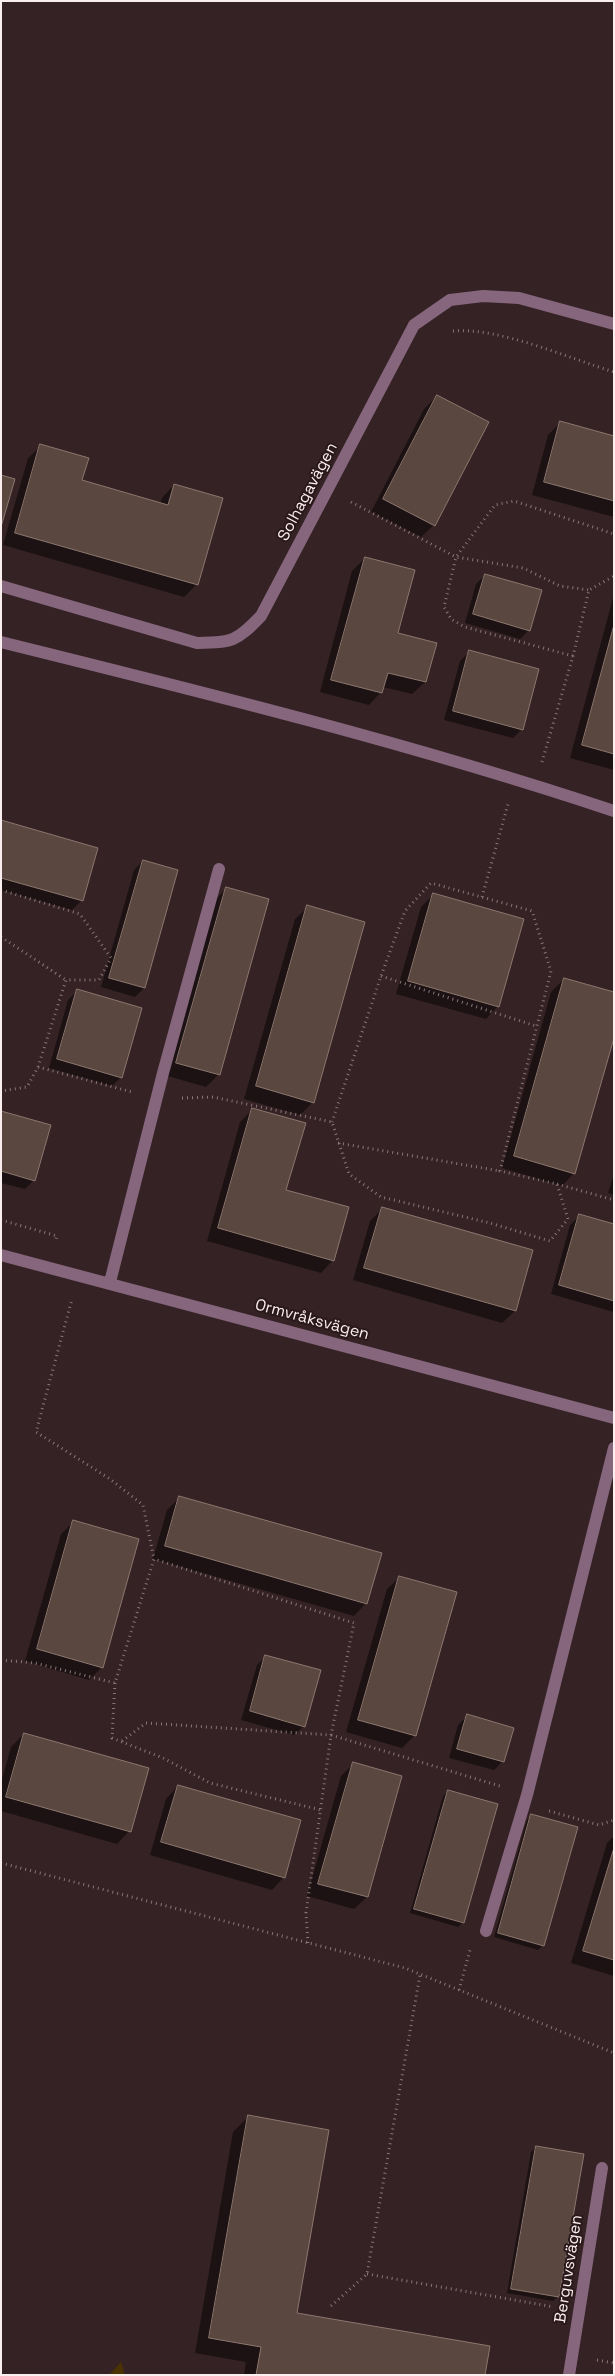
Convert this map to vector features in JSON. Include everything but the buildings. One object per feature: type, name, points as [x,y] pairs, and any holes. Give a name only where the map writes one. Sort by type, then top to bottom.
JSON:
[{"type":"street","name":"Solhagavägen","points":[[1,586],[197,642],[227,642],[242,636],[261,616],[414,325],[450,300],[483,296],[519,298],[614,324]]},
{"type":"street","points":[[1,642],[220,697],[536,785],[614,811]]},
{"type":"street","points":[[110,1282],[156,1099],[219,869]]},
{"type":"street","name":"Ormvråksvägen","points":[[1,1255],[110,1282],[614,1418]]},
{"type":"street","points":[[486,1931],[526,1799],[614,1448]]},
{"type":"street","name":"Berguvsvägen","points":[[569,2375],[602,2168]]},
{"type":"path","points":[[414,325],[440,332],[466,330],[512,340],[614,372]]},
{"type":"path","points":[[327,491],[374,513],[456,557],[523,568],[560,586],[589,590],[614,576]]},
{"type":"path","points":[[573,656],[465,627],[451,619],[444,607],[456,557],[495,505],[514,501],[614,534]]},
{"type":"path","points":[[536,785],[573,656],[589,590]]},
{"type":"path","points":[[482,897],[514,779]]},
{"type":"path","points":[[500,1171],[551,971],[532,911],[431,883],[405,911],[332,1122],[349,1174],[381,1197],[490,1223],[550,1241],[568,1219],[557,1184]]},
{"type":"path","points":[[1,890],[80,914],[111,958],[99,980],[66,980],[1,937]]},
{"type":"path","points":[[381,976],[536,1026]]},
{"type":"path","points":[[1,1091],[27,1087],[38,1068],[66,980]]},
{"type":"path","points":[[38,1068],[156,1099],[213,1098],[332,1122]]},
{"type":"path","points":[[337,1142],[500,1171],[614,1200]]},
{"type":"path","points":[[78,1275],[36,1432],[110,1479],[143,1505],[154,1559],[115,1683],[112,1738],[163,1758],[210,1783],[320,1810]]},
{"type":"path","points":[[154,1559],[354,1623],[331,1734],[320,1810],[306,1913],[308,1943]]},
{"type":"path","points":[[1,1660],[34,1663],[115,1683]]},
{"type":"path","points":[[122,1741],[146,1723],[331,1734],[599,1824],[614,1820]]},
{"type":"path","points":[[1,1863],[405,1968],[614,2053]]},
{"type":"path","points":[[459,1990],[475,1930],[486,1931]]},
{"type":"path","points":[[331,2306],[367,2274],[420,1974]]},
{"type":"path","points":[[367,2274],[579,2312]]},
{"type":"shaded area","points":[[121,2362],[125,2375],[109,2375]]}]
